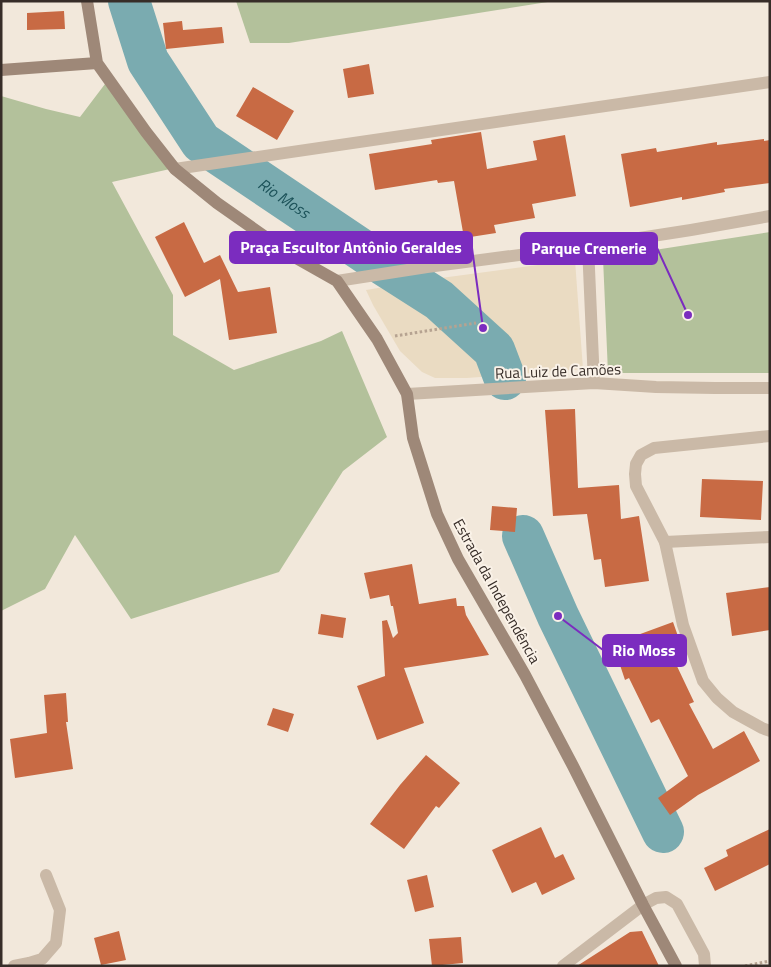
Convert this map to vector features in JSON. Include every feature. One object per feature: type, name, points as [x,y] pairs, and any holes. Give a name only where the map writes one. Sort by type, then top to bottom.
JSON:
[{"type":"street","name":"Estrada da Independência","points":[[88,1],[97,63],[146,132],[176,169],[218,203],[291,255],[338,281],[377,339],[407,394],[413,438],[437,514],[458,558],[525,675],[676,966]]},
{"type":"street","points":[[1,70],[97,63]]},
{"type":"street","points":[[176,169],[770,82]]},
{"type":"street","points":[[338,281],[427,267],[588,246],[770,216]]},
{"type":"street","points":[[588,246],[594,383]]},
{"type":"street","name":"Rua Luiz de Camões","points":[[407,394],[594,383],[656,387],[770,388]]},
{"type":"street","points":[[770,436],[654,448],[641,455],[636,464],[635,474],[636,486],[665,542],[683,625],[702,680],[717,698],[733,712],[770,731]]},
{"type":"street","points":[[665,542],[770,537]]},
{"type":"street","points":[[14,966],[42,959],[56,943],[60,910],[46,875]]},
{"type":"street","points":[[563,966],[643,905],[656,898],[666,897],[677,904],[704,954],[705,966]]},
{"type":"street","points":[[1,962],[10,966]]},
{"type":"path","points":[[377,339],[476,323]]},
{"type":"path","points":[[744,966],[770,961]]},
{"type":"green space","points":[[236,1],[554,1],[289,43],[250,43]]},
{"type":"green space","points":[[105,84],[170,169],[112,182],[173,295],[173,335],[234,370],[321,341],[342,331],[387,437],[343,471],[279,572],[131,619],[75,535],[45,589],[1,611],[1,96],[80,117]]},
{"type":"green space","points":[[770,232],[770,373],[608,373],[603,258]]},
{"type":"shaded area","points":[[575,260],[583,369],[467,378],[435,378],[422,372],[400,351],[366,290],[426,280]]},
{"type":"building","points":[[64,11],[65,29],[27,30],[27,13]]},
{"type":"building","points":[[182,21],[183,30],[222,27],[224,43],[166,49],[163,23]]},
{"type":"building","points":[[369,64],[374,94],[348,98],[343,69]]},
{"type":"building","points":[[253,87],[294,111],[277,140],[236,116]]},
{"type":"building","points":[[481,132],[487,169],[537,160],[533,141],[565,135],[576,196],[532,204],[535,218],[494,225],[496,233],[464,238],[454,181],[438,183],[437,180],[375,190],[369,154],[432,144],[431,140]]},
{"type":"building","points":[[764,139],[764,141],[770,140],[770,183],[724,189],[725,192],[682,200],[682,197],[630,207],[621,154],[656,148],[657,152],[717,142],[717,145]]},
{"type":"building","points":[[184,222],[204,263],[220,255],[238,292],[270,287],[277,333],[229,340],[220,279],[185,297],[155,237]]},
{"type":"building","points":[[575,409],[578,488],[619,485],[621,519],[639,516],[649,581],[605,587],[601,559],[594,560],[587,514],[553,516],[545,410]]},
{"type":"building","points":[[702,479],[763,481],[761,520],[700,517]]},
{"type":"building","points":[[492,506],[517,508],[515,532],[490,530]]},
{"type":"building","points":[[412,564],[419,604],[456,598],[457,606],[464,606],[466,615],[489,655],[404,668],[424,723],[377,740],[357,686],[385,676],[382,621],[387,620],[393,638],[398,633],[389,595],[370,599],[364,573]]},
{"type":"building","points":[[770,587],[770,630],[732,636],[726,593]]},
{"type":"building","points":[[321,614],[346,618],[343,638],[318,634]]},
{"type":"building","points":[[673,622],[686,659],[675,662],[694,702],[689,704],[713,749],[744,731],[760,761],[698,795],[670,815],[658,798],[688,776],[659,719],[651,723],[629,678],[625,680],[613,644]]},
{"type":"building","points":[[66,693],[68,722],[66,722],[73,769],[15,778],[10,739],[47,733],[44,695]]},
{"type":"building","points":[[273,708],[294,714],[288,732],[267,725]]},
{"type":"building","points":[[426,755],[460,783],[439,808],[436,806],[404,849],[370,824]]},
{"type":"building","points":[[541,827],[555,858],[563,854],[575,879],[542,895],[536,882],[512,893],[492,850]]},
{"type":"building","points":[[770,829],[770,864],[715,891],[704,868],[728,856],[726,850]]},
{"type":"building","points":[[427,875],[434,907],[415,912],[407,880]]},
{"type":"building","points":[[119,931],[126,960],[101,965],[94,938]]},
{"type":"building","points":[[642,931],[659,966],[577,966],[630,932]]},
{"type":"building","points":[[461,937],[463,963],[432,966],[429,939]]},
{"type":"waterway","name":"Rio Moss","points":[[129,1],[148,61],[201,142],[439,300],[494,350],[505,379]]},
{"type":"waterway","name":"Rio Moss","points":[[523,536],[558,616],[663,832]]},
{"type":"place","name":"Parque Cremerie","points":[[688,315]]},
{"type":"place","name":"Praça Escultor Antônio Geraldes","points":[[483,328]]},
{"type":"place","name":"Rio Moss","points":[[558,616]]}]
